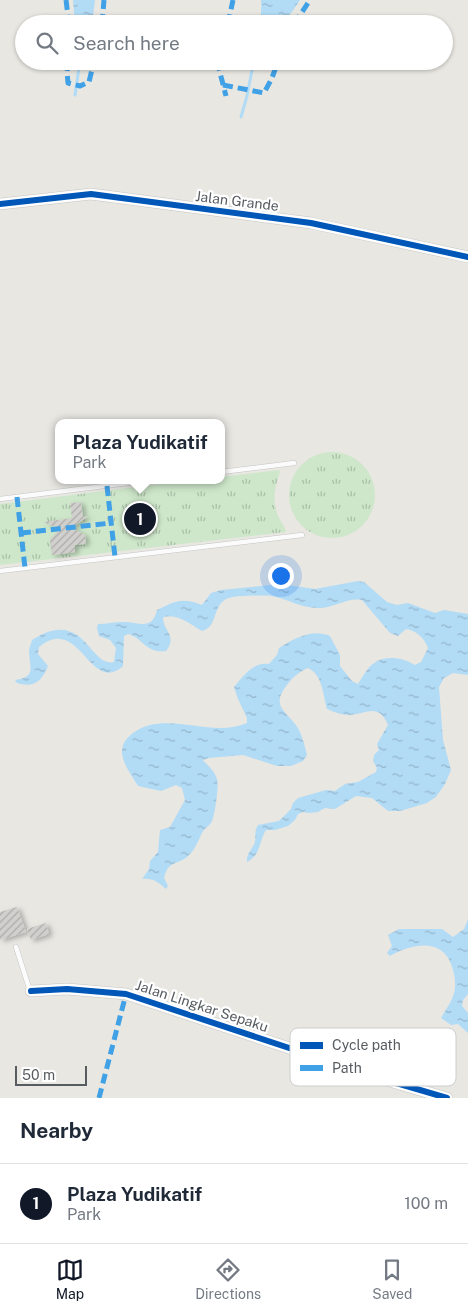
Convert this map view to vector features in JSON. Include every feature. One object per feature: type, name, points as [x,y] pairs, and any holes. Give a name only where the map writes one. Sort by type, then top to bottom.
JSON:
[{"type":"street","name":"Jalan Grande","points":[[0,204],[91,194],[311,223],[468,257]]},
{"type":"street","name":"Jalan Lingkar Sepaku","points":[[31,991],[67,989],[126,994],[290,1048]]},
{"type":"street","name":"Jalan Lingkar Sepaku","points":[[406,1086],[447,1098]]},
{"type":"lane","points":[[225,471],[294,462]]},
{"type":"lane","points":[[0,499],[120,484]]},
{"type":"lane","points":[[0,571],[302,535]]},
{"type":"lane","points":[[16,947],[31,991]]},
{"type":"green space","points":[[332,452],[348,455],[356,459],[368,471],[372,479],[375,495],[372,511],[368,519],[356,531],[348,535],[332,538],[316,535],[308,531],[296,519],[292,511],[289,495],[292,479],[296,471],[308,459],[316,455]]},
{"type":"green space","points":[[279,470],[274,498],[275,508],[286,532],[0,565],[0,504],[160,484],[225,484],[225,477]]},
{"type":"water","points":[[73,0],[95,0],[93,15],[74,15]]},
{"type":"water","points":[[261,0],[300,0],[290,15],[261,15]]},
{"type":"water","points":[[358,581],[364,582],[387,602],[397,605],[408,603],[435,613],[444,610],[468,614],[468,675],[453,673],[444,678],[439,687],[443,740],[451,770],[445,784],[436,797],[427,803],[400,811],[388,811],[372,798],[356,796],[335,809],[325,808],[318,812],[303,812],[298,814],[295,820],[288,826],[275,830],[266,830],[255,856],[247,862],[255,842],[258,825],[279,821],[291,809],[293,803],[298,798],[326,790],[335,791],[345,784],[358,782],[376,772],[377,768],[373,761],[374,755],[379,750],[377,744],[388,725],[385,718],[381,714],[372,711],[347,715],[327,709],[320,681],[313,671],[308,668],[291,680],[282,693],[280,700],[283,710],[296,725],[301,735],[307,755],[303,761],[291,766],[277,766],[243,755],[203,760],[213,771],[217,779],[212,821],[203,831],[190,854],[168,868],[164,878],[168,886],[166,889],[155,881],[142,879],[149,869],[150,861],[158,852],[160,830],[170,827],[185,800],[182,788],[176,785],[161,791],[138,786],[126,766],[122,752],[126,739],[133,733],[146,726],[160,724],[219,728],[247,723],[247,718],[234,687],[254,667],[269,664],[277,655],[279,648],[303,636],[317,633],[330,636],[340,655],[340,666],[352,681],[358,684],[377,661],[396,658],[415,665],[421,662],[428,648],[427,645],[420,636],[410,630],[406,629],[398,636],[390,633],[362,600],[351,600],[329,607],[317,608],[305,607],[284,599],[263,595],[226,599],[219,607],[211,625],[202,631],[179,618],[163,617],[171,641],[166,651],[149,648],[137,638],[128,634],[124,636],[123,666],[112,672],[102,671],[75,646],[65,640],[53,639],[39,647],[38,654],[48,666],[40,680],[28,685],[17,683],[15,680],[22,679],[29,674],[31,668],[29,652],[32,640],[50,631],[64,630],[84,640],[105,661],[114,662],[116,648],[110,640],[99,636],[98,624],[122,622],[148,623],[155,617],[157,610],[169,604],[189,601],[202,605],[211,593],[221,590],[280,584],[315,589]]},
{"type":"water","points":[[468,919],[468,994],[463,1000],[462,1006],[468,1013],[468,1033],[458,1024],[451,1025],[441,1018],[455,991],[453,970],[449,959],[443,952],[436,948],[418,946],[390,956],[387,953],[392,946],[388,935],[399,929],[442,929],[453,937],[464,929]]},
{"type":"building","points":[[81,502],[83,517],[89,516],[71,528],[85,535],[86,544],[75,545],[75,552],[52,555],[50,539],[60,529],[43,522],[72,518],[70,503]]},
{"type":"building","points":[[17,907],[26,932],[0,940],[0,912]]},
{"type":"building","points":[[46,923],[49,934],[31,940],[27,929]]},
{"type":"waterway","points":[[75,95],[79,70]]},
{"type":"waterway","points":[[241,117],[252,70]]},
{"type":"marked path","points":[[66,0],[68,15]]},
{"type":"marked path","points":[[103,15],[104,0]]},
{"type":"marked path","points":[[230,15],[233,0]]},
{"type":"marked path","points":[[300,15],[310,0]]},
{"type":"marked path","points":[[67,70],[68,83],[80,86],[89,82],[92,70]]},
{"type":"marked path","points":[[219,70],[226,96]]},
{"type":"marked path","points":[[223,85],[264,93],[275,70]]},
{"type":"marked path","points":[[107,486],[115,557]]},
{"type":"marked path","points":[[17,497],[25,568]]},
{"type":"marked path","points":[[21,533],[111,523]]},
{"type":"marked path","points":[[99,1098],[126,994]]},
{"type":"cycle path","points":[[0,204],[91,194],[311,223],[468,257]]},
{"type":"cycle path","points":[[31,991],[67,989],[126,994],[290,1048]]},
{"type":"cycle path","points":[[406,1086],[447,1098]]},
{"type":"place","name":"Plaza Yudikatif","points":[[140,519]]}]
